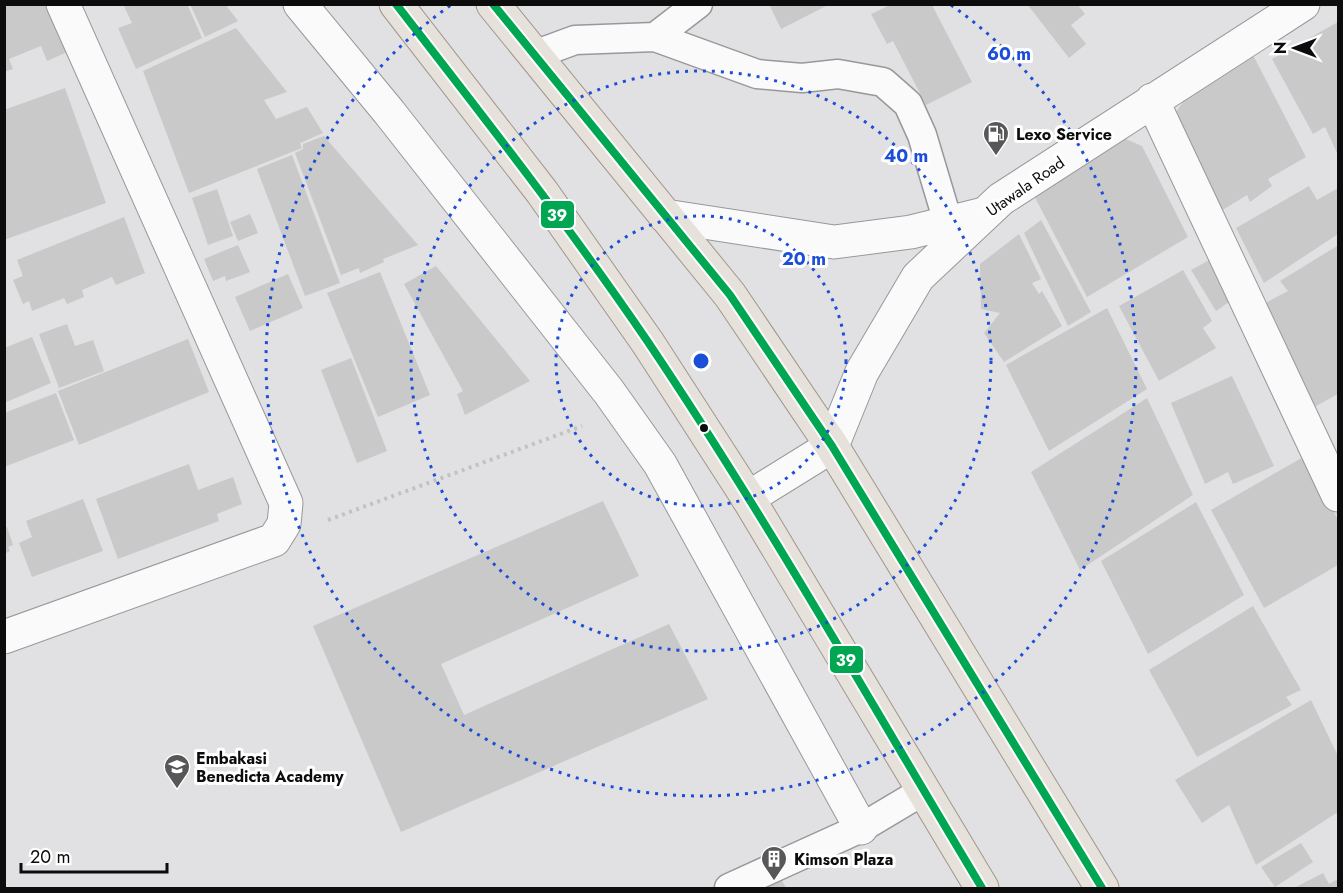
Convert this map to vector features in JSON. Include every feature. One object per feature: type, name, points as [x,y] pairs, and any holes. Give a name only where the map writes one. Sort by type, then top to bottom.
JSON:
[{"type":"main road","points":[[396,4],[542,192],[648,343],[748,498],[982,888]]},
{"type":"main road","points":[[493,4],[730,296],[832,447],[1102,888]]},
{"type":"street","points":[[4,637],[274,540],[284,524],[286,503],[63,4]]},
{"type":"street","points":[[300,4],[389,112],[623,411],[660,464],[861,828]]},
{"type":"street","name":"Utawala Road","points":[[832,447],[862,372],[918,277],[985,213],[1001,199],[1303,4]]},
{"type":"street","points":[[1152,100],[1338,495]]},
{"type":"street","points":[[665,216],[834,242],[911,232],[985,213]]},
{"type":"street","points":[[748,498],[832,447]]},
{"type":"lane","points":[[655,37],[698,4]]},
{"type":"lane","points":[[534,55],[575,40],[655,37],[757,74],[802,78],[838,74],[883,81],[908,104],[922,135],[948,222]]},
{"type":"lane","points":[[729,888],[861,828],[924,791]]},
{"type":"path","points":[[274,540],[623,411]]},
{"type":"building","points":[[11,4],[56,4],[74,49],[47,61],[41,46],[9,59],[13,69],[4,72],[4,7]]},
{"type":"building","points":[[123,4],[187,4],[202,38],[136,69],[118,28],[132,23]]},
{"type":"building","points":[[190,4],[225,4],[238,21],[205,37]]},
{"type":"building","points":[[769,4],[830,4],[781,29]]},
{"type":"building","points":[[1027,4],[1077,4],[1085,14],[1071,25],[1086,44],[1069,58]]},
{"type":"building","points":[[890,5],[932,5],[972,82],[926,105],[893,41],[887,44],[871,14]]},
{"type":"building","points":[[1338,22],[1338,155],[1325,127],[1313,134],[1272,59]]},
{"type":"building","points":[[236,28],[287,92],[264,100],[276,119],[307,107],[323,133],[300,143],[302,148],[189,193],[143,71]]},
{"type":"building","points":[[1253,55],[1306,157],[1268,179],[1272,186],[1250,202],[1247,195],[1216,214],[1173,116],[1189,94]]},
{"type":"building","points":[[65,88],[106,203],[4,240],[4,110]]},
{"type":"building","points":[[1109,132],[1142,146],[1188,237],[1087,297],[1028,184]]},
{"type":"building","points":[[324,136],[418,245],[383,259],[384,262],[360,273],[359,268],[341,275],[295,153],[303,149],[303,144]]},
{"type":"building","points":[[292,155],[340,283],[305,296],[257,169]]},
{"type":"building","points":[[1309,186],[1317,200],[1338,188],[1338,234],[1264,283],[1236,228]]},
{"type":"building","points":[[217,189],[233,236],[208,245],[192,198]]},
{"type":"building","points":[[250,214],[258,233],[238,241],[230,222]]},
{"type":"building","points":[[124,217],[145,273],[116,285],[112,277],[82,290],[84,297],[67,304],[64,298],[32,311],[29,301],[23,304],[13,280],[23,276],[17,260]]},
{"type":"building","points":[[1041,220],[1091,312],[1068,326],[1024,233]]},
{"type":"building","points":[[1019,234],[1041,279],[1032,283],[1039,294],[1042,291],[1062,326],[1004,362],[984,333],[1000,313],[981,309],[980,264]]},
{"type":"building","points":[[238,245],[250,272],[226,281],[225,276],[213,281],[204,259]]},
{"type":"building","points":[[1337,246],[1338,394],[1307,411],[1256,308],[1288,291],[1280,281]]},
{"type":"building","points":[[1213,258],[1232,300],[1216,311],[1191,270]]},
{"type":"building","points":[[436,266],[530,381],[465,415],[457,394],[463,391],[404,284]]},
{"type":"building","points":[[1183,270],[1212,321],[1203,328],[1216,348],[1159,381],[1119,306]]},
{"type":"building","points":[[380,272],[430,395],[378,417],[327,293]]},
{"type":"building","points":[[288,274],[303,308],[250,331],[235,297]]},
{"type":"building","points":[[1107,308],[1147,389],[1049,451],[1006,365]]},
{"type":"building","points":[[67,324],[75,346],[93,340],[104,371],[59,388],[39,334]]},
{"type":"building","points":[[32,337],[51,383],[4,403],[4,348]]},
{"type":"building","points":[[188,339],[209,392],[79,445],[58,391]]},
{"type":"building","points":[[351,358],[387,451],[357,463],[321,370]]},
{"type":"building","points":[[1232,376],[1274,466],[1233,484],[1228,472],[1205,484],[1171,403]]},
{"type":"building","points":[[56,393],[74,440],[4,467],[4,413]]},
{"type":"building","points":[[1147,398],[1193,495],[1080,570],[1031,472]]},
{"type":"building","points":[[1305,456],[1338,520],[1338,565],[1264,608],[1211,510]]},
{"type":"building","points":[[189,464],[198,490],[233,477],[242,504],[217,514],[219,521],[118,559],[96,499]]},
{"type":"building","points":[[83,499],[103,551],[32,577],[19,543],[32,537],[26,521]]},
{"type":"building","points":[[603,501],[639,576],[441,664],[464,715],[669,624],[708,699],[401,832],[313,626]]},
{"type":"building","points":[[1196,502],[1244,595],[1148,654],[1101,561]]},
{"type":"building","points":[[7,527],[13,545],[8,547],[10,551],[4,554],[4,528]]},
{"type":"building","points":[[1253,606],[1301,690],[1286,697],[1292,705],[1197,757],[1149,670]]},
{"type":"building","points":[[1311,700],[1338,756],[1338,812],[1256,865],[1229,805],[1202,823],[1175,780]]},
{"type":"building","points":[[1301,843],[1313,862],[1275,887],[1261,867]]},
{"type":"building","points":[[1323,873],[1329,884],[1338,879],[1338,888],[1294,888]]},
{"type":"building","name":"Kimson Plaza","points":[[779,875],[786,888],[753,888]]},
{"type":"transit line","name":"39","points":[[396,4],[556,214],[648,342],[777,544],[982,888]]},
{"type":"transit line","name":"39","points":[[493,4],[730,295],[832,446],[1102,888]]},
{"type":"place","name":"Lexo Service","points":[[996,157]]},
{"type":"place","name":"Embakasi Benedicta Academy","points":[[177,790]]},
{"type":"place","name":"Kimson Plaza","points":[[774,882]]}]
